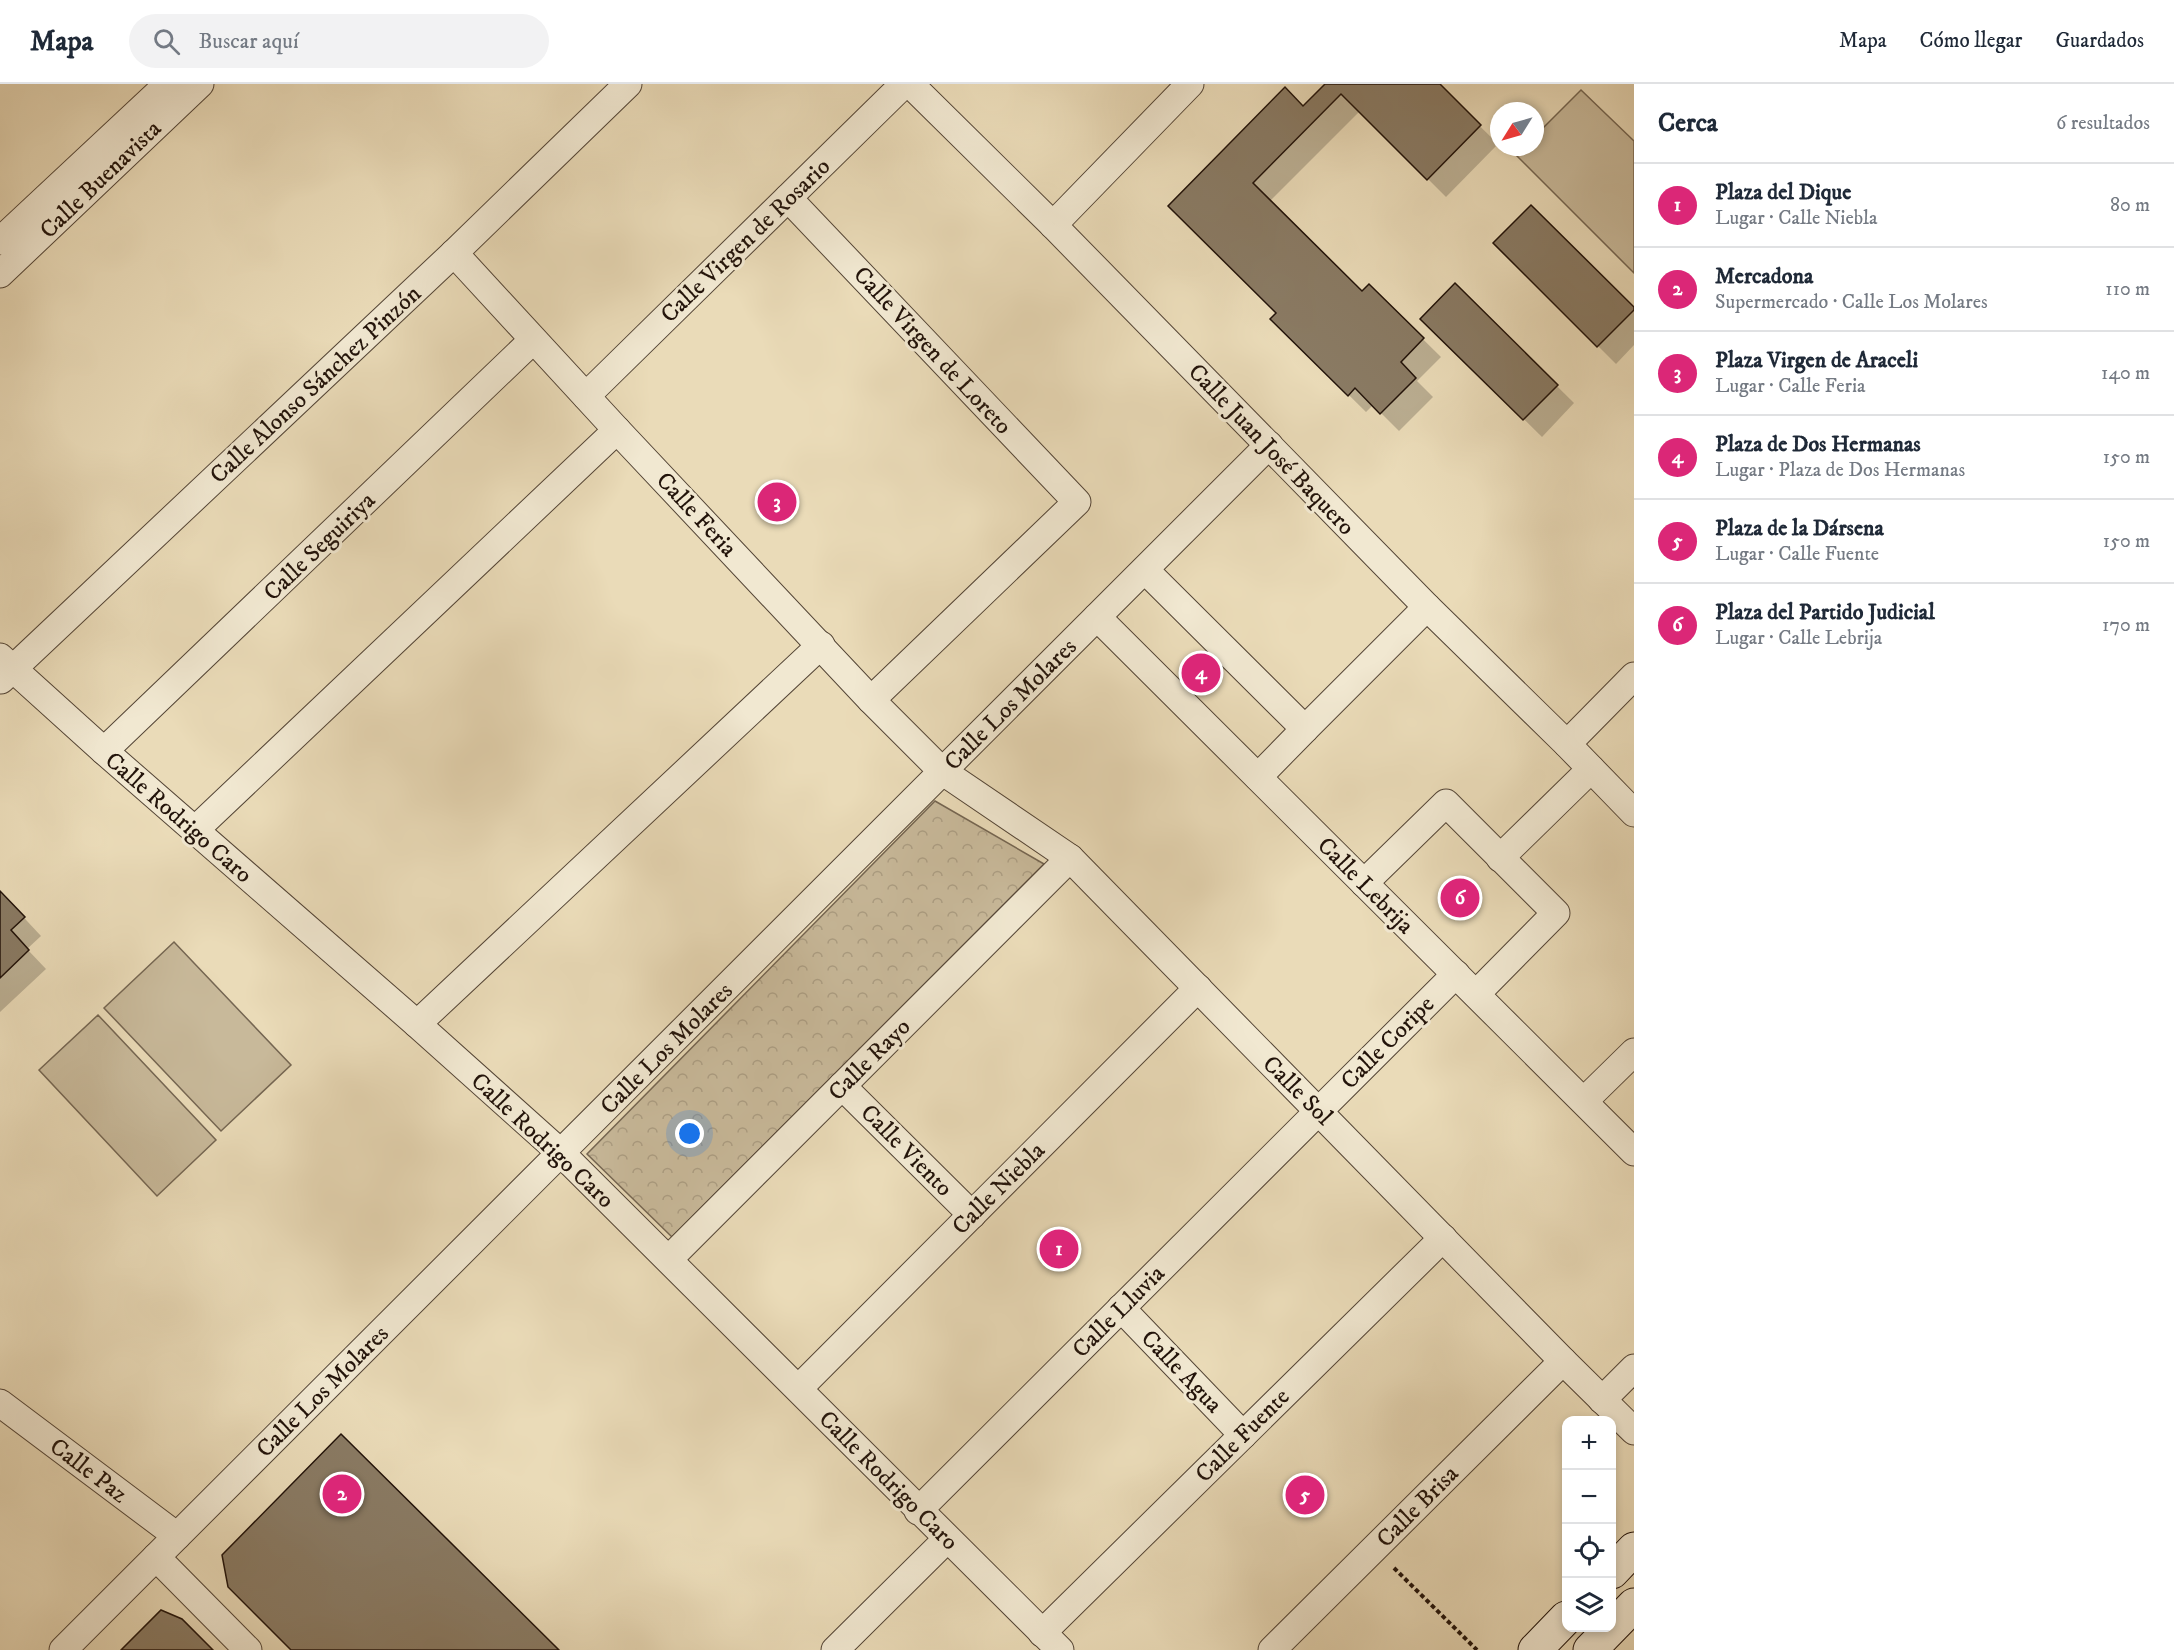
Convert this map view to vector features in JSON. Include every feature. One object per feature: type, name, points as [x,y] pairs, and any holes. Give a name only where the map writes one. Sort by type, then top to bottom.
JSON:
[{"type":"street","name":"Calle Buenavista","points":[[0,241],[168,84]]},
{"type":"street","name":"Calle Buenavista","points":[[0,274],[201,84]]},
{"type":"street","name":"Calle Alonso Sánchez Pinzón","points":[[4,669],[454,253],[628,84]]},
{"type":"street","name":"Calle Virgen de Rosario","points":[[586,396],[904,84]]},
{"type":"street","name":"Calle Juan José Baquero","points":[[910,84],[1053,225],[1427,608],[1567,744],[1634,813]]},
{"type":"street","points":[[1053,225],[1190,84]]},
{"type":"street","name":"Calle Virgen de Loreto","points":[[788,198],[1077,502],[872,699]]},
{"type":"street","name":"Calle Feria","points":[[454,253],[617,430],[942,771]]},
{"type":"street","name":"Calle Seguiriya","points":[[104,752],[533,340]]},
{"type":"street","points":[[195,830],[617,430]]},
{"type":"street","name":"Calle Los Molares","points":[[63,1650],[1269,446]]},
{"type":"street","points":[[1144,570],[1305,729]]},
{"type":"street","points":[[1258,777],[1427,608]]},
{"type":"street","name":"Calle Lebrija","points":[[1097,617],[1634,1152]]},
{"type":"street","points":[[417,1024],[821,645]]},
{"type":"street","name":"Calle Rodrigo Caro","points":[[4,669],[195,830],[561,1153],[1051,1641]]},
{"type":"street","points":[[1567,744],[1634,676]]},
{"type":"street","points":[[1500,858],[1591,769]]},
{"type":"street","name":"Calle Sol","points":[[942,771],[1070,858],[1634,1431]]},
{"type":"street","points":[[1364,884],[1446,803],[1556,913],[1476,994]]},
{"type":"street","name":"Calle Rayo","points":[[669,1259],[1070,858]]},
{"type":"street","name":"Calle Coripe","points":[[1318,1110],[1456,974]]},
{"type":"street","name":"Calle Niebla","points":[[799,1388],[1198,988]]},
{"type":"street","points":[[1584,1101],[1632,1058]]},
{"type":"street","name":"Calle Viento","points":[[842,1086],[972,1215]]},
{"type":"street","name":"Calle Lluvia","points":[[918,1511],[1318,1110]]},
{"type":"street","name":"Calle Fuente","points":[[1051,1641],[1243,1435],[1443,1238]]},
{"type":"street","name":"Calle Agua","points":[[1121,1308],[1243,1435]]},
{"type":"street","name":"Calle Brisa","points":[[1272,1650],[1563,1361]]},
{"type":"street","points":[[1602,1400],[1634,1368]]},
{"type":"street","name":"Calle Paz","points":[[0,1403],[177,1536]]},
{"type":"street","points":[[835,1650],[947,1539]]},
{"type":"street","points":[[1616,1567],[1634,1550]]},
{"type":"street","points":[[156,1557],[248,1650]]},
{"type":"street","points":[[1590,1650],[1634,1605]]},
{"type":"street","points":[[1535,1650],[1562,1622]]},
{"type":"path","points":[[1374,1549],[1477,1650]]},
{"type":"green space","points":[[1581,90],[1634,141],[1634,273],[1517,156],[1544,156],[1544,127]]},
{"type":"green space","points":[[935,801],[1044,864],[672,1237],[587,1154]]},
{"type":"green space","points":[[174,942],[291,1065],[221,1131],[104,1008]]},
{"type":"green space","points":[[98,1015],[216,1140],[157,1196],[39,1070]]},
{"type":"building","points":[[1325,84],[1440,84],[1481,125],[1427,180],[1341,94],[1253,183],[1362,291],[1369,284],[1424,338],[1401,362],[1416,378],[1380,414],[1355,388],[1348,396],[1270,319],[1276,313],[1168,206],[1285,87],[1303,106]]},
{"type":"building","points":[[1531,205],[1634,307],[1634,310],[1597,347],[1493,243]]},
{"type":"building","points":[[1455,283],[1558,385],[1523,420],[1420,319]]},
{"type":"building","points":[[0,891],[25,917],[11,930],[29,950],[0,978]]},
{"type":"building","points":[[341,1434],[559,1650],[291,1650],[228,1587],[222,1555]]},
{"type":"building","points":[[161,1610],[182,1619],[213,1650],[121,1650]]},
{"type":"place","name":"Plaza Virgen de Araceli","points":[[777,502]]},
{"type":"place","name":"Plaza de Dos Hermanas","points":[[1201,673]]},
{"type":"place","name":"Plaza del Partido Judicial","points":[[1460,898]]},
{"type":"place","name":"Plaza del Dique","points":[[1059,1249]]},
{"type":"place","name":"Mercadona","points":[[342,1494]]},
{"type":"place","name":"Plaza de la Dársena","points":[[1305,1495]]}]
